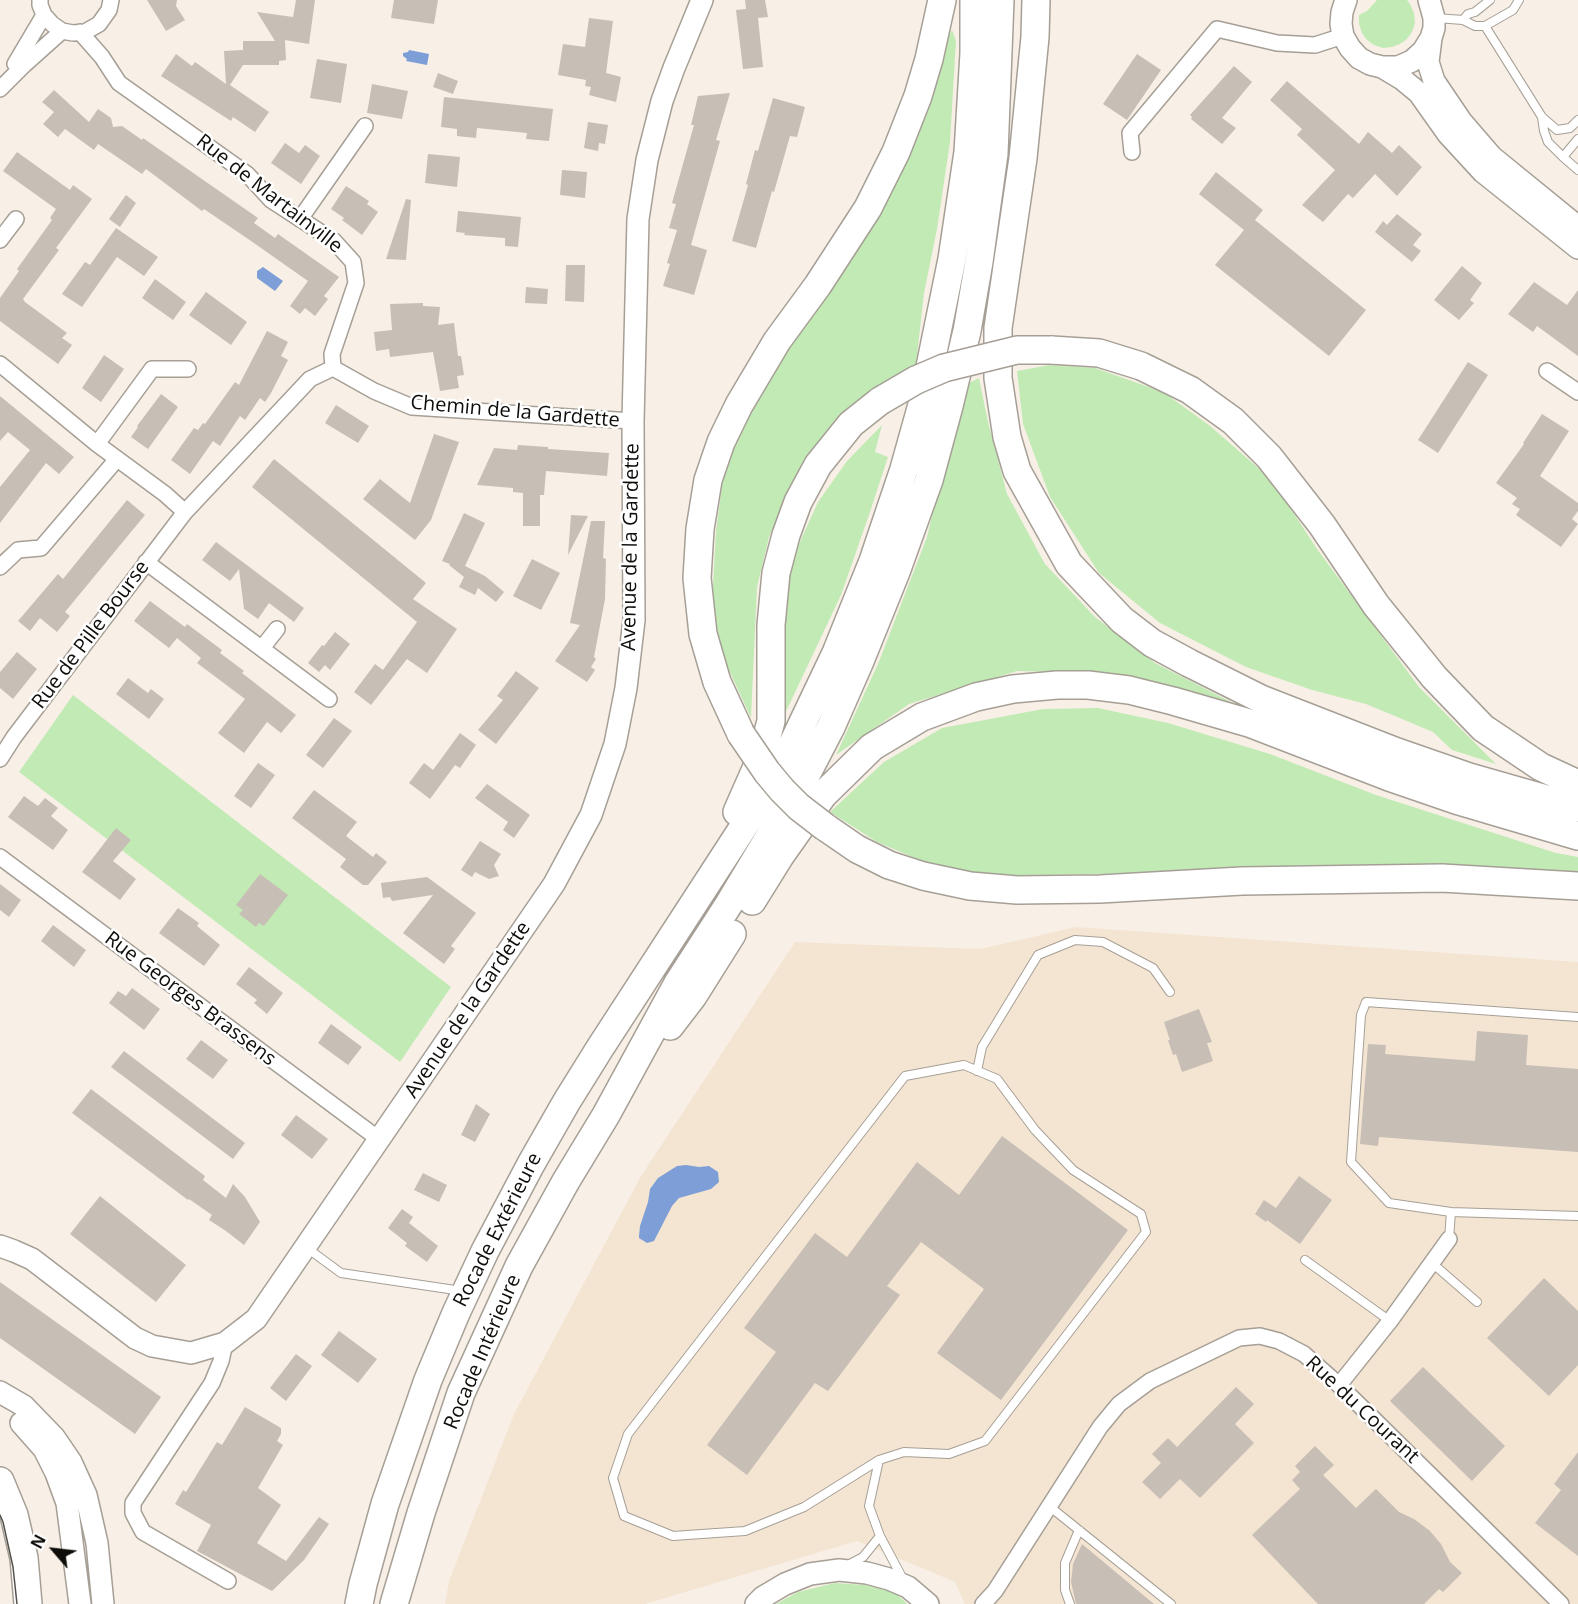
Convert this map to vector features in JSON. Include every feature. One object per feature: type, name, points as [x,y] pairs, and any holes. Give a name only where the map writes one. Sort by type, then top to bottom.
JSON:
[{"type":"highway","points":[[942,0],[918,96],[892,160],[868,208],[818,285],[777,341],[739,405],[721,442],[708,480],[700,529],[697,578],[703,634],[717,682],[741,734],[767,772],[799,807],[857,849],[889,865],[915,874],[970,886],[1017,890],[1100,889],[1242,881],[1442,878],[1578,886]]},
{"type":"highway","points":[[704,887],[785,760],[813,702],[836,653],[873,561],[904,469],[925,391],[954,247],[968,152],[974,52],[974,0]]},
{"type":"highway","points":[[606,1115],[678,983],[803,781],[831,727],[860,662],[896,572],[928,480],[967,331],[994,154],[1000,0]]},
{"type":"highway","points":[[1036,0],[1035,36],[1023,158],[998,328],[998,378],[1007,437],[1017,471],[1069,564],[1122,620],[1152,643],[1261,699],[1397,752],[1469,777],[1578,808]]},
{"type":"highway","points":[[704,887],[756,769],[766,740],[771,721],[771,625],[776,573],[798,502],[818,465],[851,424],[880,401],[916,380],[944,368],[1017,350],[1099,353],[1141,366],[1190,390],[1233,421],[1269,457],[1322,525],[1376,605],[1458,703],[1483,728],[1541,767],[1578,784]]},
{"type":"highway","points":[[606,1115],[693,996],[780,856],[823,795],[872,747],[922,717],[976,697],[1013,689],[1057,685],[1088,685],[1140,693],[1249,723],[1412,785],[1578,836]]},
{"type":"highway","name":"Rocade Extérieure","points":[[358,1597],[385,1504],[428,1380],[485,1251],[567,1101],[704,887]]},
{"type":"highway","name":"Rocade Intérieure","points":[[397,1600],[421,1513],[461,1394],[519,1266],[606,1115]]},
{"type":"highway","points":[[0,1480],[14,1515],[24,1558],[28,1604]]},
{"type":"main road","name":"Avenue de la Gardette","points":[[0,1246],[32,1259],[135,1338],[152,1346],[191,1353],[225,1343],[256,1319],[554,884],[591,815],[615,744],[626,688],[634,620],[633,421],[638,219],[647,160],[666,90],[702,0]]},
{"type":"main road","points":[[1346,0],[1342,12],[1343,36],[1359,58],[1402,79],[1419,93],[1448,134],[1483,172],[1578,248]]},
{"type":"main road","points":[[1382,68],[1398,67],[1412,61],[1423,51],[1432,19]]},
{"type":"main road","points":[[1432,19],[1428,62],[1434,81],[1461,121],[1492,157],[1578,226]]},
{"type":"main road","points":[[0,1392],[24,1406],[54,1437],[71,1461],[86,1495],[97,1543],[103,1604]]},
{"type":"main road","points":[[0,1406],[16,1417],[44,1449],[56,1473],[67,1503],[80,1604]]},
{"type":"main road","points":[[755,1602],[784,1584],[810,1574],[839,1570],[867,1573],[889,1579],[908,1587],[928,1604]]},
{"type":"main road","points":[[67,1604],[78,1582]]},
{"type":"street","points":[[40,0],[44,15],[52,24],[62,31],[73,33],[93,29],[99,24],[110,9],[111,0]]},
{"type":"street","points":[[0,88],[44,15]]},
{"type":"street","name":"Rue de Martainville","points":[[99,24],[102,57]]},
{"type":"street","points":[[1132,152],[1130,133],[1216,29],[1277,43],[1316,45],[1343,36]]},
{"type":"street","points":[[0,88],[62,31]]},
{"type":"street","name":"Rue de Martainville","points":[[80,33],[102,57],[119,83],[247,174],[271,200],[334,241],[353,262],[356,283],[332,354],[333,368]]},
{"type":"street","points":[[300,219],[365,126]]},
{"type":"street","points":[[0,240],[16,219]]},
{"type":"street","points":[[0,364],[97,444],[165,494],[184,512]]},
{"type":"street","name":"Chemin de la Gardette","points":[[333,368],[374,391],[412,407],[633,421]]},
{"type":"street","name":"Rue de Pille Bourse","points":[[0,759],[184,512],[310,380],[333,368]]},
{"type":"street","points":[[97,444],[152,369],[188,369]]},
{"type":"street","points":[[1547,371],[1578,392]]},
{"type":"street","points":[[0,567],[18,550],[41,548],[117,459]]},
{"type":"street","points":[[146,562],[329,699]]},
{"type":"street","points":[[262,648],[277,629]]},
{"type":"street","points":[[0,730],[15,736]]},
{"type":"street","name":"Rue Georges Brassens","points":[[0,857],[380,1140]]},
{"type":"street","points":[[1339,1385],[1390,1322],[1449,1239]]},
{"type":"street","name":"Rue du Courant","points":[[983,1604],[995,1591],[1100,1427],[1119,1404],[1150,1381],[1239,1338],[1260,1335],[1279,1341],[1304,1354],[1339,1385],[1561,1604]]},
{"type":"street","points":[[225,1343],[212,1383],[133,1503],[133,1513],[143,1532],[228,1581]]},
{"type":"lane","points":[[1463,20],[1468,14],[1475,12],[1490,0]]},
{"type":"lane","points":[[1432,19],[1463,20],[1475,26],[1485,26],[1513,10],[1519,0]]},
{"type":"lane","points":[[1485,26],[1542,117],[1557,130],[1570,128],[1578,120]]},
{"type":"lane","points":[[1542,117],[1548,142],[1578,170]]},
{"type":"lane","points":[[1563,158],[1578,139]]},
{"type":"lane","points":[[977,1071],[982,1047],[1038,955],[1075,940],[1102,942],[1153,968],[1170,992]]},
{"type":"lane","points":[[1578,1017],[1366,1002],[1361,1015],[1351,1162],[1389,1203],[1451,1212],[1578,1216]]},
{"type":"lane","points":[[964,1065],[997,1079],[1035,1130],[1073,1170],[1141,1214],[1146,1232],[985,1441],[949,1454],[904,1452],[879,1460],[804,1507],[745,1531],[724,1533],[673,1536],[624,1516],[613,1478],[628,1434],[905,1076],[964,1065]]},
{"type":"lane","points":[[1449,1239],[1451,1212]]},
{"type":"lane","points":[[306,1247],[341,1273],[466,1291]]},
{"type":"lane","points":[[1305,1260],[1390,1322]]},
{"type":"lane","points":[[1432,1263],[1477,1302]]},
{"type":"lane","points":[[879,1460],[869,1506],[880,1536],[908,1587]]},
{"type":"lane","points":[[1049,1506],[1171,1604]]},
{"type":"lane","points":[[1070,1604],[1065,1590],[1065,1563],[1079,1530]]},
{"type":"lane","points":[[839,1570],[863,1557],[880,1536]]},
{"type":"shaded area","points":[[1076,927],[1578,962],[1578,1604],[965,1604],[955,1582],[857,1541],[645,1604],[445,1604],[449,1581],[514,1414],[641,1176],[795,942],[980,949]]},
{"type":"green space","points":[[1377,0],[1407,0],[1410,4],[1415,23],[1407,39],[1400,44],[1383,48],[1367,40],[1362,33],[1359,15],[1367,11]]},
{"type":"green space","points":[[952,30],[956,41],[950,142],[937,229],[924,293],[916,364],[897,376],[820,444],[792,483],[769,537],[757,587],[751,718],[723,657],[712,602],[716,531],[725,463],[749,410]]},
{"type":"green space","points":[[1050,365],[1095,368],[1163,392],[1209,425],[1272,480],[1317,549],[1419,687],[1496,764],[1452,750],[1433,732],[1366,704],[1312,690],[1246,667],[1160,623],[1099,573],[1050,497],[1023,424],[1017,371]]},
{"type":"green space","points":[[979,378],[1007,494],[1045,564],[1095,617],[1155,663],[1235,704],[1192,692],[1096,673],[1017,671],[909,704],[836,755],[878,664],[927,537],[951,435],[969,383]]},
{"type":"green space","points":[[882,425],[875,452],[888,457],[870,512],[841,595],[781,722],[783,616],[789,578],[799,544],[818,502],[847,461]]},
{"type":"green space","points":[[73,695],[451,987],[400,1062],[19,772]]},
{"type":"green space","points":[[1098,708],[1168,723],[1270,754],[1376,795],[1556,853],[1578,857],[1578,876],[1144,873],[994,876],[929,864],[877,842],[830,812],[884,762],[942,728],[1043,709]]},
{"type":"green space","points":[[835,1583],[865,1585],[896,1593],[907,1604],[776,1604],[798,1592]]},
{"type":"water","points":[[409,50],[429,54],[427,65],[406,61],[403,53]]},
{"type":"water","points":[[263,267],[283,281],[275,291],[257,278],[257,271]]},
{"type":"water","points":[[677,1166],[709,1166],[718,1172],[719,1182],[711,1189],[679,1198],[672,1206],[654,1241],[647,1243],[639,1236],[650,1189],[658,1178]]},
{"type":"building","points":[[147,0],[177,0],[176,6],[185,20],[166,31]]},
{"type":"building","points":[[296,0],[315,0],[309,44],[285,40],[286,60],[279,61],[279,65],[243,65],[230,85],[269,112],[255,132],[233,117],[231,121],[161,76],[176,54],[192,66],[195,62],[226,84],[224,51],[243,50],[243,41],[275,41],[257,12],[293,17]]},
{"type":"building","points":[[394,0],[438,0],[434,24],[391,18]]},
{"type":"building","points":[[745,0],[765,0],[768,17],[758,18],[763,67],[743,69],[736,10],[746,9]]},
{"type":"building","points":[[589,18],[613,21],[606,73],[621,77],[616,102],[589,95],[591,87],[585,86],[586,80],[558,75],[563,44],[585,47]]},
{"type":"building","points":[[1137,54],[1161,70],[1127,120],[1103,104]]},
{"type":"building","points":[[317,59],[347,64],[341,103],[310,98]]},
{"type":"building","points":[[1234,66],[1252,82],[1222,118],[1236,128],[1222,144],[1191,119],[1190,115]]},
{"type":"building","points":[[438,73],[458,81],[453,94],[433,87]]},
{"type":"building","points":[[1287,81],[1359,144],[1368,132],[1392,153],[1399,145],[1422,167],[1397,196],[1375,174],[1353,198],[1348,194],[1323,222],[1302,205],[1335,170],[1297,135],[1302,129],[1270,100]]},
{"type":"building","points":[[372,84],[408,91],[402,119],[367,113]]},
{"type":"building","points":[[54,90],[89,122],[98,109],[111,118],[113,127],[122,126],[142,140],[143,138],[258,218],[254,223],[275,238],[278,234],[339,277],[324,296],[328,299],[315,316],[305,308],[300,314],[290,306],[308,281],[251,241],[204,209],[202,211],[146,169],[142,174],[98,144],[94,150],[65,129],[58,137],[43,124],[54,112],[42,102]]},
{"type":"building","points":[[730,93],[716,140],[720,141],[691,245],[707,250],[694,295],[663,286],[677,230],[669,228],[676,204],[672,203],[694,125],[691,125],[698,96]]},
{"type":"building","points":[[444,97],[553,109],[549,141],[526,139],[527,133],[477,128],[476,138],[457,136],[457,129],[441,127]]},
{"type":"building","points":[[773,98],[805,107],[797,137],[790,136],[756,248],[732,241],[755,150],[758,151]]},
{"type":"building","points":[[588,122],[608,125],[605,144],[599,143],[598,151],[584,148]]},
{"type":"building","points":[[285,143],[299,153],[305,145],[320,156],[301,184],[271,163]]},
{"type":"building","points":[[17,152],[70,190],[73,185],[92,199],[56,248],[59,250],[23,299],[67,333],[62,338],[72,345],[58,364],[0,321],[0,298],[19,271],[17,269],[52,220],[50,218],[56,209],[3,171]]},
{"type":"building","points":[[428,154],[460,157],[457,187],[425,183]]},
{"type":"building","points":[[562,170],[587,172],[585,198],[560,195]]},
{"type":"building","points":[[1216,172],[1263,210],[1255,220],[1366,310],[1329,356],[1215,265],[1244,230],[1199,194]]},
{"type":"building","points":[[346,186],[369,201],[367,204],[378,212],[362,235],[331,209]]},
{"type":"building","points":[[126,195],[136,203],[120,227],[109,219]]},
{"type":"building","points":[[406,199],[411,200],[406,260],[386,259]]},
{"type":"building","points":[[458,211],[521,217],[518,247],[505,246],[505,238],[464,235],[465,233],[456,232]]},
{"type":"building","points":[[1397,214],[1422,234],[1413,245],[1421,251],[1412,262],[1375,232],[1383,221],[1387,225]]},
{"type":"building","points":[[116,228],[158,257],[144,276],[117,257],[82,307],[62,294],[85,262],[90,265]]},
{"type":"building","points":[[566,265],[585,265],[584,302],[565,301]]},
{"type":"building","points":[[1462,266],[1482,283],[1470,300],[1474,303],[1459,320],[1434,300]]},
{"type":"building","points":[[155,279],[186,302],[173,320],[142,298]]},
{"type":"building","points":[[1534,282],[1567,305],[1578,290],[1578,356],[1537,326],[1533,332],[1508,314]]},
{"type":"building","points":[[526,287],[548,289],[547,304],[525,303]]},
{"type":"building","points":[[206,292],[247,322],[231,345],[189,315]]},
{"type":"building","points":[[423,303],[423,306],[440,307],[438,325],[454,323],[458,356],[461,356],[464,375],[457,376],[459,388],[440,391],[433,352],[390,357],[389,349],[376,351],[374,332],[392,330],[390,304]]},
{"type":"building","points":[[267,331],[288,342],[281,356],[288,360],[271,393],[265,402],[260,398],[245,420],[240,416],[220,446],[213,441],[190,474],[171,460],[194,428],[198,430],[203,423],[205,424],[235,382],[239,385]]},
{"type":"building","points":[[104,355],[124,369],[101,402],[82,388]]},
{"type":"building","points":[[1468,362],[1488,375],[1438,453],[1418,440]]},
{"type":"building","points":[[161,394],[178,407],[148,449],[131,437]]},
{"type":"building","points":[[0,396],[74,457],[59,474],[46,463],[0,523],[0,487],[30,450],[8,432],[0,441]]},
{"type":"building","points":[[336,405],[369,426],[358,443],[325,423]]},
{"type":"building","points":[[1542,414],[1569,431],[1540,476],[1578,503],[1578,511],[1572,519],[1578,524],[1561,547],[1516,515],[1520,509],[1512,504],[1517,498],[1496,483]]},
{"type":"building","points":[[434,434],[459,442],[431,520],[415,540],[363,499],[380,479],[410,503]]},
{"type":"building","points":[[518,445],[609,453],[607,476],[546,471],[544,495],[540,495],[540,526],[523,526],[523,493],[513,492],[513,488],[477,485],[494,448],[517,450]]},
{"type":"building","points":[[274,459],[426,583],[413,599],[457,629],[427,673],[407,659],[371,705],[354,692],[375,664],[383,670],[417,622],[252,487]]},
{"type":"building","points":[[127,500],[145,515],[65,612],[70,616],[57,632],[40,618],[30,631],[18,621],[58,574],[63,579]]},
{"type":"building","points":[[464,513],[485,523],[465,566],[485,576],[504,592],[496,602],[478,588],[475,595],[459,587],[464,577],[450,564],[442,561]]},
{"type":"building","points":[[571,515],[588,516],[568,555]]},
{"type":"building","points":[[591,521],[605,521],[603,558],[606,559],[605,599],[594,657],[596,659],[591,667],[595,670],[587,682],[555,661],[580,625],[570,623]]},
{"type":"building","points":[[216,542],[304,608],[294,622],[269,603],[258,619],[244,609],[239,569],[230,581],[202,560]]},
{"type":"building","points":[[532,559],[560,573],[541,610],[513,596]]},
{"type":"building","points":[[150,601],[185,627],[187,624],[222,650],[220,653],[244,671],[242,673],[296,715],[281,733],[267,722],[244,753],[218,733],[245,699],[197,663],[201,658],[177,638],[169,648],[134,621]]},
{"type":"building","points":[[335,632],[350,644],[330,670],[325,665],[319,672],[308,663]]},
{"type":"building","points":[[17,652],[37,669],[13,699],[0,688],[0,672]]},
{"type":"building","points":[[516,671],[539,688],[496,744],[478,730],[503,700],[497,696]]},
{"type":"building","points":[[128,678],[148,693],[151,689],[164,699],[149,719],[116,694]]},
{"type":"building","points":[[334,718],[352,731],[323,768],[306,755]]},
{"type":"building","points":[[460,733],[476,745],[460,768],[455,765],[430,799],[409,783],[424,763],[433,770]]},
{"type":"building","points":[[258,763],[275,775],[251,808],[234,796]]},
{"type":"building","points":[[487,784],[530,815],[514,838],[503,830],[508,822],[475,798]]},
{"type":"building","points":[[314,790],[357,822],[346,836],[373,857],[376,853],[387,862],[368,885],[363,885],[340,867],[346,859],[292,818]]},
{"type":"building","points":[[24,796],[38,806],[45,798],[58,808],[51,816],[68,830],[53,850],[8,817]]},
{"type":"building","points":[[116,828],[131,840],[113,861],[136,879],[120,900],[82,872]]},
{"type":"building","points":[[480,841],[501,854],[494,865],[499,876],[489,879],[475,872],[472,877],[461,870]]},
{"type":"building","points":[[260,874],[288,895],[264,926],[259,923],[256,927],[239,914],[243,910],[236,905]]},
{"type":"building","points":[[427,877],[476,913],[451,946],[455,949],[444,964],[403,933],[433,895],[392,901],[390,897],[383,898],[381,883]]},
{"type":"building","points":[[0,884],[21,900],[9,917],[0,910]]},
{"type":"building","points":[[178,908],[199,923],[197,926],[220,945],[204,966],[159,933]]},
{"type":"building","points":[[53,925],[86,950],[74,967],[41,941]]},
{"type":"building","points":[[249,967],[283,993],[267,1014],[254,1003],[257,1000],[236,984]]},
{"type":"building","points":[[132,988],[160,1009],[144,1030],[109,1003],[118,991],[126,996]]},
{"type":"building","points":[[1199,1009],[1212,1042],[1207,1043],[1213,1061],[1182,1072],[1176,1054],[1173,1055],[1164,1022]]},
{"type":"building","points":[[331,1024],[362,1047],[348,1065],[318,1043]]},
{"type":"building","points":[[1477,1031],[1528,1035],[1526,1065],[1578,1069],[1578,1152],[1379,1137],[1378,1146],[1360,1144],[1368,1044],[1386,1045],[1385,1054],[1475,1061]]},
{"type":"building","points":[[201,1040],[228,1060],[213,1079],[186,1059]]},
{"type":"building","points":[[124,1051],[245,1143],[233,1159],[111,1067]]},
{"type":"building","points":[[91,1089],[205,1176],[203,1180],[226,1198],[233,1184],[245,1197],[260,1222],[244,1245],[209,1220],[212,1215],[188,1200],[72,1113]]},
{"type":"building","points":[[476,1104],[490,1114],[475,1142],[461,1135]]},
{"type":"building","points":[[296,1115],[328,1139],[312,1159],[281,1135]]},
{"type":"building","points":[[1002,1136],[1128,1230],[1001,1400],[937,1353],[984,1289],[921,1242],[887,1286],[900,1295],[828,1391],[815,1383],[747,1475],[707,1445],[776,1352],[744,1328],[815,1233],[847,1257],[917,1162],[959,1195]]},
{"type":"building","points":[[423,1173],[447,1185],[439,1202],[414,1190]]},
{"type":"building","points":[[1299,1176],[1332,1200],[1300,1244],[1255,1214],[1264,1200],[1276,1208]]},
{"type":"building","points":[[100,1196],[186,1265],[156,1302],[70,1234]]},
{"type":"building","points":[[402,1209],[413,1217],[409,1223],[438,1246],[427,1262],[405,1246],[407,1243],[388,1228]]},
{"type":"building","points":[[1544,1278],[1578,1311],[1578,1365],[1549,1396],[1487,1338]]},
{"type":"building","points":[[0,1282],[161,1397],[135,1434],[0,1338]]},
{"type":"building","points":[[339,1331],[377,1359],[358,1383],[321,1355]]},
{"type":"building","points":[[296,1354],[312,1366],[286,1401],[270,1388]]},
{"type":"building","points":[[1423,1367],[1505,1446],[1472,1481],[1390,1401]]},
{"type":"building","points":[[1236,1387],[1254,1404],[1235,1424],[1254,1443],[1200,1498],[1180,1479],[1160,1499],[1142,1482],[1161,1463],[1152,1454],[1168,1438],[1177,1447]]},
{"type":"building","points":[[245,1407],[281,1428],[277,1441],[283,1445],[258,1488],[281,1505],[257,1543],[286,1561],[319,1517],[329,1524],[304,1560],[272,1591],[197,1551],[211,1525],[175,1504],[183,1490],[186,1492],[217,1442],[222,1445]]},
{"type":"building","points":[[1315,1446],[1334,1465],[1323,1475],[1356,1508],[1376,1489],[1399,1512],[1414,1519],[1430,1531],[1441,1544],[1450,1562],[1462,1573],[1443,1592],[1439,1589],[1424,1604],[1318,1604],[1252,1535],[1300,1489],[1292,1480],[1300,1472],[1295,1466]]},
{"type":"building","points":[[1578,1452],[1578,1556],[1535,1523],[1561,1490],[1554,1484]]},
{"type":"building","points":[[1082,1544],[1154,1604],[1076,1604],[1071,1582],[1073,1564]]},
{"type":"tram line","points":[[0,1515],[13,1567],[17,1604]]}]
